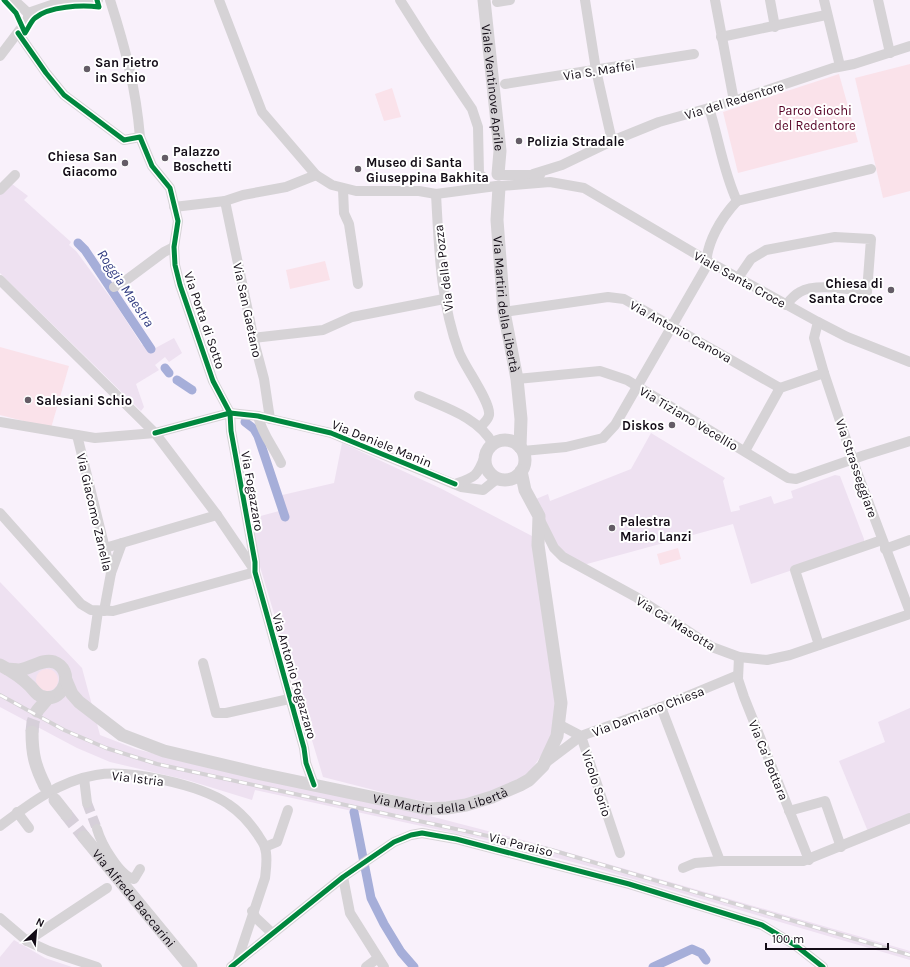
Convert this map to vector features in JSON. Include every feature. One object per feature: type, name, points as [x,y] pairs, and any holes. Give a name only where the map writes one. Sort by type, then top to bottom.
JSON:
[{"type":"main road","name":"Viale Ventinove Aprile","points":[[490,1],[500,151],[499,182]]},
{"type":"main road","name":"Via Martiri della Libertà","points":[[66,680],[72,694],[79,702],[122,735],[164,751],[314,785],[428,808],[447,808],[492,797],[517,787],[529,780],[542,766],[556,740],[560,725],[561,703],[538,544],[539,516],[525,490],[522,471],[524,464],[517,379],[504,312],[497,220],[499,182]]},
{"type":"main road","points":[[508,440],[521,423]]},
{"type":"main road","points":[[485,456],[493,444],[502,440],[508,440],[522,449]]},
{"type":"main road","name":"Via Martiri della Libertà","points":[[485,456],[486,467],[493,476],[501,479],[532,504]]},
{"type":"main road","points":[[501,479],[517,476],[522,471]]},
{"type":"main road","points":[[41,662],[53,662],[62,668],[66,680],[62,691],[43,694],[3,667],[19,670],[41,662]]},
{"type":"main road","points":[[36,665],[30,675],[43,694]]},
{"type":"main road","name":"Via Martiri della Libertà","points":[[43,694],[79,702]]},
{"type":"main road","points":[[32,732],[32,755],[36,769],[45,786]]},
{"type":"main road","points":[[55,800],[66,814]]},
{"type":"main road","name":"Via Alfredo Baccarini","points":[[84,837],[129,895],[188,963],[196,967]]},
{"type":"street","points":[[14,0],[28,13]]},
{"type":"street","points":[[28,13],[60,2],[92,0]]},
{"type":"street","name":"Via Porta di Sotto","points":[[110,0],[125,49],[135,91],[140,137],[152,166],[170,188],[178,221],[174,247],[175,265],[180,285],[213,381],[230,413]]},
{"type":"street","points":[[219,0],[262,112],[316,175],[332,185],[343,189],[374,193],[420,191],[436,194],[499,182]]},
{"type":"street","points":[[400,0],[472,109],[478,127],[479,174],[483,177]]},
{"type":"street","points":[[490,1],[510,0]]},
{"type":"street","points":[[585,0],[596,70],[612,141]]},
{"type":"street","points":[[715,0],[734,101]]},
{"type":"street","points":[[770,0],[775,27]]},
{"type":"street","points":[[824,0],[826,15],[840,66]]},
{"type":"street","points":[[878,0],[890,53]]},
{"type":"street","points":[[0,56],[28,18],[28,13]]},
{"type":"street","points":[[721,37],[775,27],[826,15]]},
{"type":"street","points":[[18,33],[46,73],[64,95],[124,140],[140,137]]},
{"type":"street","name":"Via del Redentore","points":[[534,174],[562,165],[612,141],[660,122],[734,101],[840,66],[890,53],[910,46]]},
{"type":"street","name":"Via S. Maffei","points":[[505,84],[694,54]]},
{"type":"street","points":[[709,108],[730,185],[736,200]]},
{"type":"street","points":[[552,180],[562,165]]},
{"type":"street","points":[[522,449],[566,447],[603,438],[615,425],[706,267],[706,260],[716,230],[736,200],[871,168]]},
{"type":"street","name":"Viale Santa Croce","points":[[499,182],[534,174],[576,186],[600,196],[706,260],[786,305],[847,337],[910,362]]},
{"type":"street","points":[[0,190],[15,175]]},
{"type":"street","points":[[174,207],[226,201],[243,194],[286,187],[316,175]]},
{"type":"street","name":"Viale Santa Croce","points":[[499,182],[552,180]]},
{"type":"street","points":[[343,189],[344,213],[349,224],[358,284]]},
{"type":"street","name":"Via della Pozza","points":[[436,194],[444,299],[459,353],[488,406],[489,416],[480,427]]},
{"type":"street","name":"Via San Gaetano","points":[[226,201],[253,338],[264,379],[270,419]]},
{"type":"street","points":[[738,278],[750,259],[766,250],[835,237],[871,239],[867,292],[841,287],[814,288],[801,291],[786,305]]},
{"type":"street","points":[[114,287],[121,284],[164,252],[174,247]]},
{"type":"street","points":[[0,280],[155,433],[217,516],[255,572],[113,611],[91,610],[81,604],[0,514]]},
{"type":"street","name":"Via Antonio Canova","points":[[504,312],[608,297],[624,299],[673,325],[780,388]]},
{"type":"street","points":[[253,338],[323,330],[352,317],[444,299]]},
{"type":"street","name":"Via Strasseggiare","points":[[818,322],[814,338],[824,373],[853,459],[910,613]]},
{"type":"street","name":"Via Tiziano Vecellio","points":[[517,379],[600,371],[627,380],[788,478],[796,479],[910,441]]},
{"type":"street","points":[[745,452],[780,388],[824,373]]},
{"type":"street","points":[[116,394],[136,421],[134,429],[127,436]]},
{"type":"street","points":[[419,396],[464,416],[480,427],[493,444]]},
{"type":"street","points":[[0,422],[95,438],[155,433],[230,413]]},
{"type":"street","name":"Via Daniele Manin","points":[[230,413],[258,416],[331,433],[455,484],[479,490]]},
{"type":"street","name":"Via Fogazzaro","points":[[230,413],[231,431],[255,562],[255,572]]},
{"type":"street","points":[[258,416],[261,428],[270,444],[273,445],[281,462]]},
{"type":"street","name":"Via Giacomo Zanella","points":[[77,436],[111,573],[93,646]]},
{"type":"street","points":[[485,456],[481,468],[474,478],[473,485],[479,490],[488,488],[501,479]]},
{"type":"street","points":[[455,484],[474,478]]},
{"type":"street","points":[[105,548],[217,516]]},
{"type":"street","name":"Via Ca' Masotta","points":[[539,516],[551,542],[563,557],[636,597],[712,647],[739,657],[767,660],[790,655],[910,613]]},
{"type":"street","points":[[819,645],[795,570],[884,545],[910,540]]},
{"type":"street","points":[[111,573],[122,543]]},
{"type":"street","name":"Via Antonio Fogazzaro","points":[[255,572],[289,699],[304,748],[306,763],[314,785]]},
{"type":"street","name":"Via Ca' Bottara","points":[[739,657],[738,675],[744,697],[809,860]]},
{"type":"street","points":[[203,663],[216,713],[226,713],[289,699]]},
{"type":"street","name":"Via Damiano Chiesa","points":[[560,725],[581,736],[661,707],[738,675]]},
{"type":"street","points":[[661,707],[720,861]]},
{"type":"street","name":"Vicolo Sorio","points":[[542,766],[581,736],[620,853]]},
{"type":"street","name":"Via Istria","points":[[0,826],[18,812],[48,793],[84,778],[98,774],[134,775],[175,783],[208,793],[228,804],[244,817],[265,847]]},
{"type":"street","points":[[84,778],[88,804]]},
{"type":"street","points":[[789,811],[825,801],[841,847]]},
{"type":"street","points":[[235,965],[264,878],[266,868],[265,847],[278,842],[288,810]]},
{"type":"street","points":[[18,812],[29,828]]},
{"type":"street","points":[[683,868],[695,863],[720,861],[809,860],[910,818]]},
{"type":"street","points":[[97,829],[105,848],[127,876],[134,879],[140,869]]},
{"type":"street","name":"Via Paraiso","points":[[235,965],[272,933],[343,877],[394,842],[411,835],[434,834],[629,884],[762,925],[795,946],[822,967]]},
{"type":"street","points":[[343,877],[350,913],[381,963],[366,967]]},
{"type":"street","points":[[27,941],[107,888]]},
{"type":"street","points":[[252,912],[256,918],[272,933]]},
{"type":"street","points":[[0,918],[27,941],[49,951],[97,967]]},
{"type":"shaded area","points":[[8,181],[28,196],[24,200],[71,242],[69,245],[76,251],[116,305],[148,352],[174,338],[182,353],[169,362],[165,357],[155,365],[159,370],[136,384],[144,407],[141,411],[0,273],[0,188]]},
{"type":"shaded area","points":[[651,433],[725,478],[723,481],[731,512],[740,510],[739,506],[771,496],[774,504],[793,498],[791,491],[835,475],[840,476],[864,539],[864,546],[751,584],[733,524],[576,567],[563,561],[536,499],[548,494],[550,501],[631,469]]},
{"type":"shaded area","points":[[342,443],[440,488],[532,536],[556,706],[550,742],[530,772],[512,786],[477,797],[446,803],[409,799],[323,777],[246,520],[283,510],[278,496],[334,483]]},
{"type":"shaded area","points":[[0,582],[82,668],[100,735],[136,749],[191,763],[403,809],[549,847],[910,951],[910,960],[599,869],[500,843],[255,790],[252,800],[187,780],[110,762],[77,748],[0,707]]},
{"type":"shaded area","points":[[910,708],[910,816],[869,834],[839,761],[885,742],[878,722]]},
{"type":"shaded area","points":[[14,940],[45,958],[72,967],[0,967],[0,957]]},
{"type":"green space","points":[[910,64],[910,191],[883,198],[855,78]]},
{"type":"green space","name":"Parco Giochi del Redentore","points":[[839,74],[858,142],[738,173],[723,112]]},
{"type":"green space","points":[[392,88],[401,117],[384,121],[375,94]]},
{"type":"green space","points":[[325,261],[330,280],[290,289],[286,270]]},
{"type":"green space","name":"Salesiani Schio","points":[[0,347],[69,366],[51,428],[0,415]]},
{"type":"green space","points":[[678,548],[681,559],[660,565],[657,554]]},
{"type":"green space","points":[[47,669],[55,672],[58,680],[55,688],[47,691],[39,688],[36,680],[39,672]]},
{"type":"waterway","name":"Roggia Maestra","points":[[78,243],[85,250],[151,349]]},
{"type":"waterway","name":"Roggia Maestra","points":[[165,368],[169,373]]},
{"type":"waterway","name":"Roggia Maestra","points":[[177,380],[192,390]]},
{"type":"waterway","name":"Roggia Maestra","points":[[245,422],[254,429],[258,436],[285,517]]},
{"type":"waterway","name":"Roggia Maestra","points":[[354,812],[371,898],[384,924],[401,952],[414,967]]},
{"type":"waterway","name":"Roggia Maestra","points":[[653,967],[692,949],[701,953],[706,960]]},
{"type":"tunnel","points":[[32,732],[33,722],[37,711]]},
{"type":"tunnel","points":[[87,803],[97,829]]},
{"type":"tunnel","points":[[66,814],[84,837]]},
{"type":"railway","points":[[0,695],[64,730],[106,748],[157,764],[548,849],[910,955]]},
{"type":"cycle path","points":[[4,0],[16,13],[25,33],[34,19],[41,14],[66,7],[99,7],[97,0]]},
{"type":"cycle path","points":[[18,33],[46,73],[64,95],[124,140],[140,137],[152,166],[170,188],[178,221],[174,247],[175,265],[180,285],[213,381],[230,413],[231,431],[255,562],[255,572],[304,748],[306,763],[314,785]]},
{"type":"cycle path","points":[[155,433],[230,413],[258,416],[331,433],[455,484]]},
{"type":"cycle path","points":[[231,967],[343,877],[394,842],[411,835],[422,833],[456,839],[629,884],[762,925],[795,945],[823,967]]},
{"type":"place","name":"San Pietro in Schio","points":[[87,69]]},
{"type":"place","name":"Polizia Stradale","points":[[519,141]]},
{"type":"place","name":"Palazzo Boschetti","points":[[165,158]]},
{"type":"place","name":"Chiesa San Giacomo","points":[[125,163]]},
{"type":"place","name":"Museo di Santa Giuseppina Bakhita","points":[[358,169]]},
{"type":"place","name":"Chiesa di Santa Croce","points":[[891,290]]},
{"type":"place","name":"Salesiani Schio","points":[[28,400]]},
{"type":"place","name":"Diskos","points":[[672,425]]},
{"type":"place","name":"Palestra Mario Lanzi","points":[[612,528]]}]
